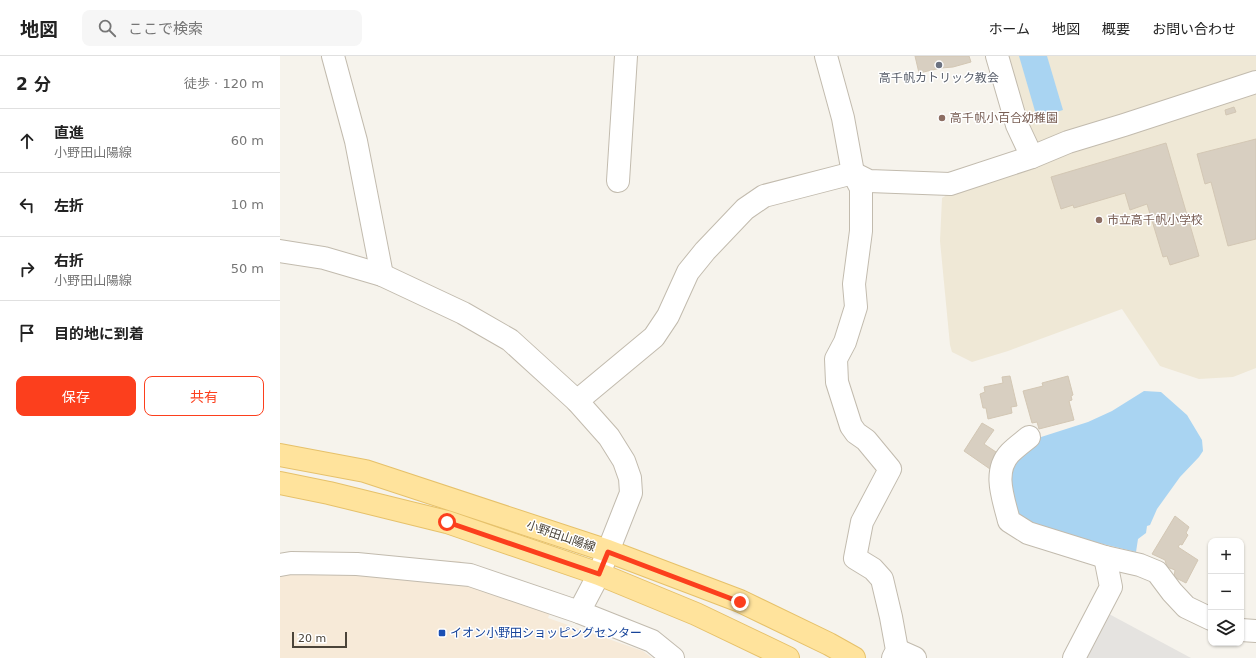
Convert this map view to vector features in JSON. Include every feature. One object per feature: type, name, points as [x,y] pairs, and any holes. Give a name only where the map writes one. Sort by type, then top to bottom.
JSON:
[{"type":"main road","name":"小野田山陽線","points":[[280,455],[365,471],[608,552],[740,602],[829,644],[854,658]]},
{"type":"main road","name":"小野田山陽線","points":[[280,483],[329,493],[447,522],[599,574],[696,614],[788,658]]},
{"type":"street","points":[[333,56],[356,141],[382,275]]},
{"type":"street","points":[[618,181],[626,56]]},
{"type":"street","points":[[826,56],[843,118],[853,173],[861,188],[861,232],[854,284],[856,307],[845,342],[836,359],[837,382],[851,426],[856,433],[866,440],[890,469],[862,522],[855,558],[873,569],[882,579],[901,655]]},
{"type":"street","points":[[997,56],[1018,125],[1032,157]]},
{"type":"street","points":[[577,401],[654,337],[668,316],[688,272],[705,251],[745,209],[764,196],[853,173],[869,181],[950,184],[1032,157],[1068,142],[1256,82]]},
{"type":"street","points":[[280,251],[324,258],[382,275],[463,313],[510,340],[577,401],[609,438],[624,461],[630,478],[631,493],[599,574],[579,612]]},
{"type":"street","points":[[1029,437],[1010,454],[1002,465],[1000,482],[1010,522],[1028,533],[1105,557],[1140,565],[1157,572],[1172,592],[1186,607],[1208,618]]},
{"type":"street","points":[[1105,557],[1111,587]]},
{"type":"street","points":[[280,565],[357,564],[470,575],[579,612],[652,641],[673,658]]},
{"type":"street","points":[[1074,658],[1111,587],[1140,565]]},
{"type":"street","points":[[1244,630],[1256,632]]},
{"type":"shaded area","name":"市立高千帆小学校","points":[[1003,56],[1256,56],[1256,368],[1233,377],[1199,379],[1160,366],[1122,309],[1008,351],[972,362],[952,352],[950,345],[940,241],[942,198],[955,190],[1040,164]]},
{"type":"shaded area","name":"イオン小野田ショッピングセンター","points":[[280,556],[459,561],[557,596],[548,618],[643,651],[652,658],[280,658]]},
{"type":"shaded area","points":[[1109,614],[1191,658],[1086,658]]},
{"type":"water","points":[[1019,56],[1047,56],[1063,110],[1037,118]]},
{"type":"water","points":[[1144,391],[1161,392],[1187,415],[1202,440],[1203,451],[1180,477],[1157,509],[1150,525],[1147,526],[1146,533],[1138,539],[1136,552],[1078,538],[1021,520],[1014,501],[1010,474],[1014,462],[1038,438],[1088,422],[1112,411]]},
{"type":"building","name":"高千帆カトリック教会","points":[[915,56],[969,56],[971,62],[919,73]]},
{"type":"building","points":[[1234,107],[1236,112],[1226,115],[1225,110]]},
{"type":"building","points":[[1256,139],[1256,239],[1228,246],[1211,182],[1205,184],[1197,154]]},
{"type":"building","points":[[1166,143],[1199,256],[1170,265],[1167,256],[1163,257],[1147,204],[1130,210],[1125,193],[1074,208],[1073,205],[1061,209],[1051,177]]},
{"type":"building","points":[[1010,376],[1017,406],[1011,407],[1012,413],[988,419],[986,408],[983,408],[980,394],[985,392],[984,387],[1003,383],[1002,377]]},
{"type":"building","points":[[1068,376],[1073,395],[1071,396],[1072,400],[1069,401],[1074,420],[1039,429],[1037,422],[1032,423],[1023,391],[1043,386],[1042,383]]},
{"type":"building","points":[[982,423],[994,430],[984,444],[999,454],[990,469],[964,451]]},
{"type":"building","points":[[1175,516],[1189,527],[1186,533],[1188,535],[1182,545],[1180,544],[1178,547],[1198,560],[1186,583],[1174,577],[1175,570],[1167,567],[1165,560],[1152,554]]},
{"type":"place","name":"高千帆カトリック教会","points":[[939,65]]},
{"type":"place","name":"高千帆小百合幼稚園","points":[[942,118]]},
{"type":"place","name":"市立高千帆小学校","points":[[1099,220]]},
{"type":"place","name":"イオン小野田ショッピングセンター","points":[[442,633]]},
{"type":"route","points":[[447,522],[599,574],[608,552],[740,602]]}]
